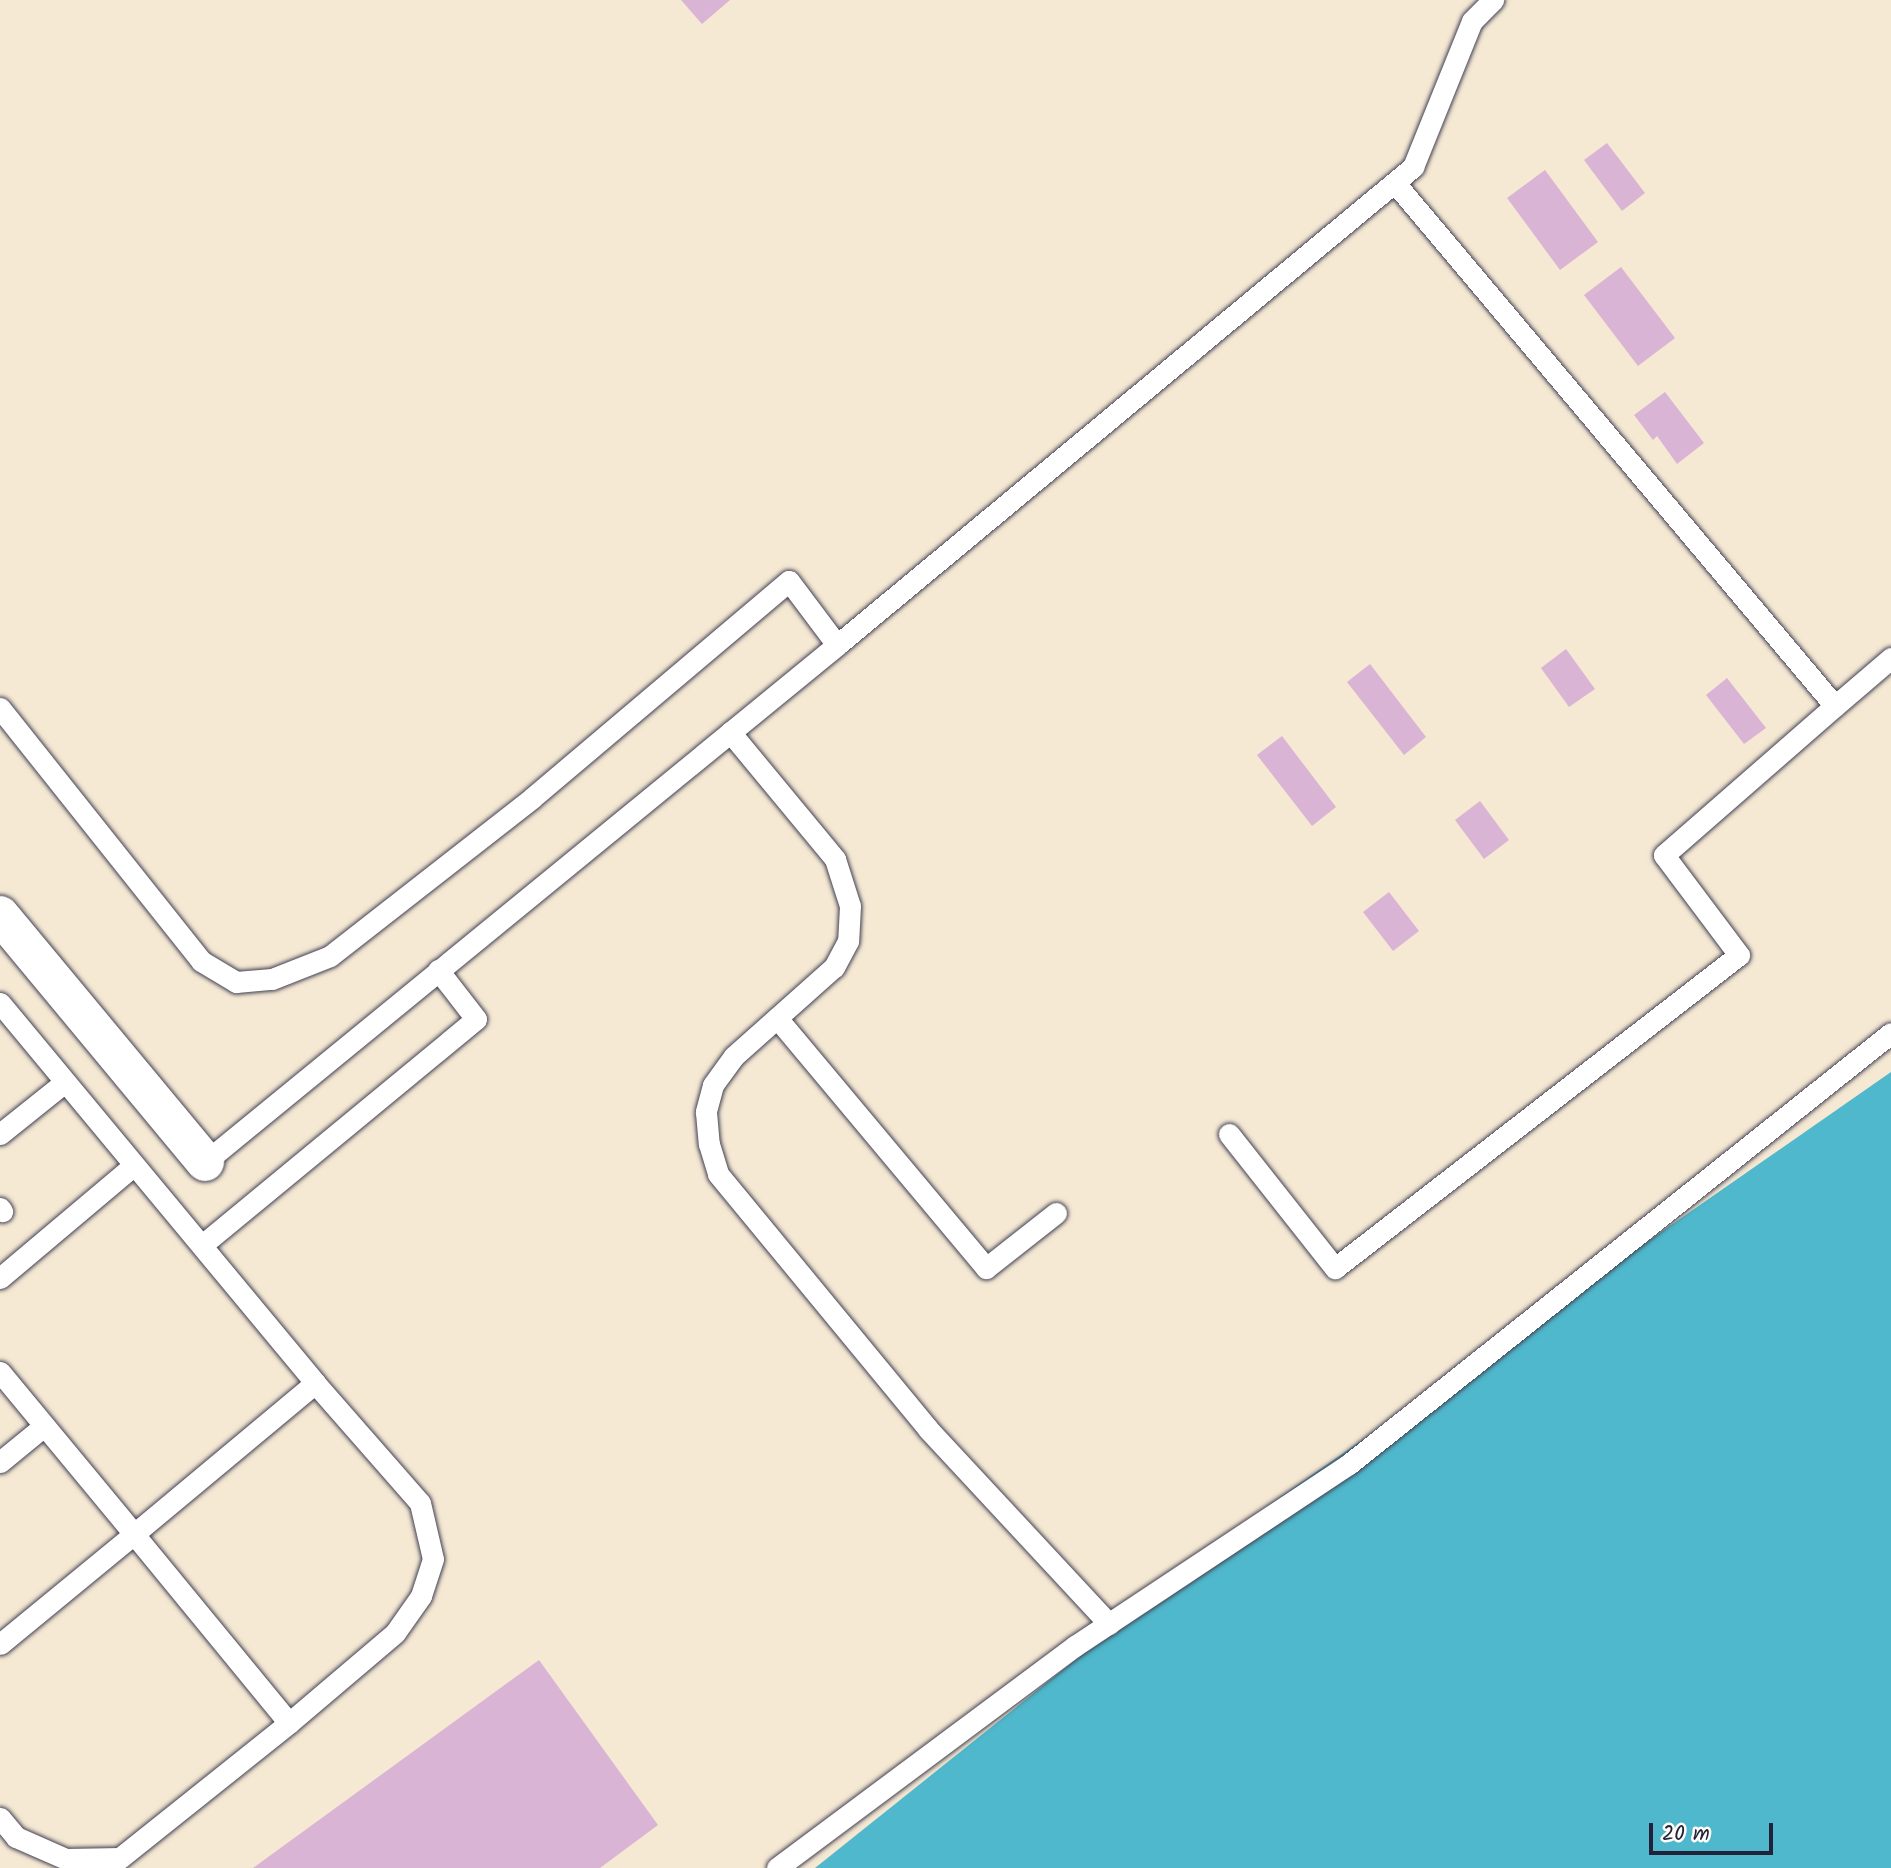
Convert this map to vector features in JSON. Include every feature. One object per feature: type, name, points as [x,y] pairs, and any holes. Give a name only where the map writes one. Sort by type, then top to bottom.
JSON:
[{"type":"street","points":[[0,915],[205,1162]]},
{"type":"lane","points":[[205,1162],[837,645],[1413,167],[1472,22],[1493,0]]},
{"type":"lane","points":[[1395,183],[1835,706]]},
{"type":"lane","points":[[0,708],[201,961],[236,982],[272,979],[330,956],[532,798],[789,581],[837,645]]},
{"type":"lane","points":[[1229,1134],[1335,1268],[1740,954],[1664,855],[1891,658]]},
{"type":"lane","points":[[730,732],[835,859],[850,906],[848,941],[834,967],[734,1056],[713,1085],[706,1112],[709,1143],[718,1174],[928,1429],[1108,1624]]},
{"type":"lane","points":[[202,1245],[476,1019],[438,970]]},
{"type":"lane","points":[[0,1818],[16,1837],[66,1860],[120,1858],[289,1723],[395,1633],[421,1596],[433,1559],[420,1503],[315,1383],[202,1245],[2,1010]]},
{"type":"lane","points":[[777,1018],[986,1268],[1056,1213]]},
{"type":"lane","points":[[777,1868],[1108,1624],[1349,1464],[1891,1033]]},
{"type":"lane","points":[[0,1134],[65,1082]]},
{"type":"lane","points":[[0,1278],[134,1165]]},
{"type":"lane","points":[[0,1372],[289,1723]]},
{"type":"lane","points":[[0,1644],[315,1383]]},
{"type":"lane","points":[[0,1462],[44,1426]]},
{"type":"water","points":[[1891,1072],[1891,1868],[815,1868],[1269,1505]]},
{"type":"building","points":[[681,0],[730,0],[702,24]]},
{"type":"building","points":[[1607,143],[1645,193],[1622,211],[1584,160]]},
{"type":"building","points":[[1545,170],[1598,242],[1560,270],[1507,198]]},
{"type":"building","points":[[1621,267],[1675,338],[1638,366],[1584,295]]},
{"type":"building","points":[[1665,392],[1704,443],[1677,464],[1657,436],[1653,440],[1634,415]]},
{"type":"building","points":[[1566,649],[1595,689],[1569,707],[1541,668]]},
{"type":"building","points":[[1370,664],[1426,737],[1404,755],[1347,682]]},
{"type":"building","points":[[1727,678],[1766,728],[1744,744],[1706,695]]},
{"type":"building","points":[[1282,736],[1336,807],[1312,826],[1257,755]]},
{"type":"building","points":[[1480,801],[1509,840],[1484,859],[1455,820]]},
{"type":"building","points":[[1389,892],[1419,931],[1393,951],[1363,912]]},
{"type":"building","points":[[539,1660],[658,1825],[600,1868],[253,1868]]}]
